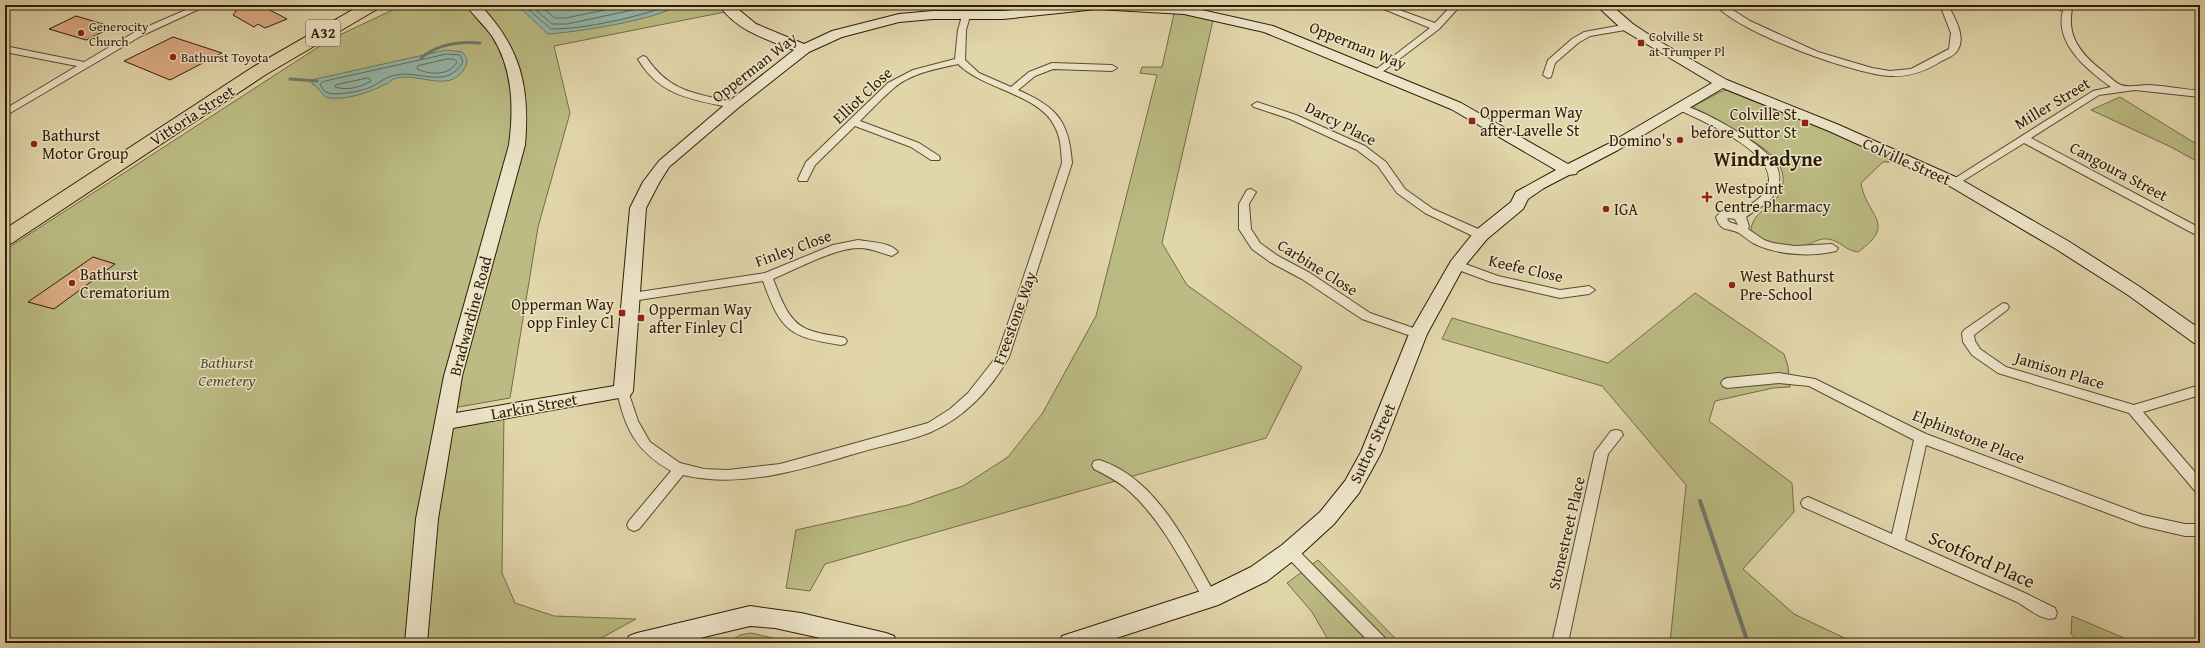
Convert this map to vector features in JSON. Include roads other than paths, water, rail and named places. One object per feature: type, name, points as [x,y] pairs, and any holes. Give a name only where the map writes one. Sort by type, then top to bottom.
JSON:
[{"type":"highway","name":"Vittoria Street","points":[[5,238],[258,71],[304,43],[368,9],[370,12],[385,5]]},
{"type":"street","name":"Bradwardine Road","points":[[416,643],[427,519],[453,376],[518,145],[520,125],[521,105],[514,68],[498,36],[484,16],[473,5]]},
{"type":"street","points":[[726,5],[752,28],[804,49]]},
{"type":"street","name":"Opperman Way","points":[[623,384],[632,297],[638,208],[651,182],[664,164],[733,105],[804,49],[837,34],[867,25],[899,18],[1003,15],[1097,5],[1184,10],[1255,25],[1280,33],[1377,73],[1456,106],[1570,170]]},
{"type":"street","points":[[1378,5],[1436,27]]},
{"type":"street","points":[[1377,73],[1436,27],[1458,5]]},
{"type":"street","name":"Colville Street","points":[[1603,5],[1628,27],[1682,62],[1722,83],[1834,128],[1954,182],[2062,245],[2134,291],[2200,338]]},
{"type":"street","points":[[1720,5],[1741,20],[1795,45],[1855,67],[1893,74],[1915,72],[1953,50],[1957,44],[1957,36],[1944,5]]},
{"type":"street","points":[[2051,5],[2068,7],[2065,26],[2075,47],[2089,65],[2119,88]]},
{"type":"street","points":[[5,113],[138,34],[200,6]]},
{"type":"street","points":[[960,61],[962,30],[966,16]]},
{"type":"street","points":[[1548,75],[1551,62],[1574,41],[1587,34],[1628,27]]},
{"type":"street","points":[[5,49],[84,65]]},
{"type":"street","points":[[643,59],[648,71],[667,86],[690,96],[733,105]]},
{"type":"street","name":"Freestone Way","points":[[623,384],[630,419],[639,439],[649,450],[680,469],[702,473],[747,474],[794,464],[932,427],[966,404],[989,380],[1003,357],[1067,163],[1068,149],[1065,134],[1053,116],[1037,102],[1013,90],[976,75],[960,61]]},
{"type":"street","name":"Elliot Close","points":[[803,179],[810,164],[891,85],[906,75],[918,70],[960,61]]},
{"type":"street","points":[[1013,90],[1032,74],[1052,66],[1112,68]]},
{"type":"street","name":"Suttor Street","points":[[1070,643],[1210,598],[1259,574],[1290,551],[1327,518],[1352,487],[1371,453],[1418,334],[1435,301],[1457,265],[1481,235],[1517,204],[1529,200],[1563,179],[1570,170],[1722,83]]},
{"type":"street","name":"Miller Street","points":[[1954,182],[2091,95],[2119,88],[2148,88],[2200,94]]},
{"type":"street","name":"Darcy Place","points":[[1257,105],[1293,117],[1361,148],[1382,164],[1401,191],[1429,210],[1481,235]]},
{"type":"street","points":[[1680,107],[1731,133],[1752,146],[1761,153],[1772,169],[1775,177],[1772,190],[1739,223],[1755,241],[1785,250],[1832,248]]},
{"type":"street","points":[[854,122],[914,145],[935,158]]},
{"type":"street","name":"Cangoura Street","points":[[2022,138],[2195,224],[2200,233]]},
{"type":"street","name":"Carbine Close","points":[[1251,192],[1244,204],[1245,229],[1256,246],[1274,259],[1306,276],[1366,316],[1418,334]]},
{"type":"street","name":"Finley Close","points":[[632,297],[768,277],[844,247],[858,244],[876,246],[892,252]]},
{"type":"street","name":"Keefe Close","points":[[1457,265],[1495,279],[1560,294],[1589,290]]},
{"type":"street","points":[[768,277],[781,315],[796,331],[813,337],[841,341]]},
{"type":"street","name":"Jamison Place","points":[[2003,307],[1968,333],[1969,342],[1976,352],[2002,370],[2134,410]]},
{"type":"street","name":"Elphinstone Place","points":[[1727,383],[1779,378],[1811,382],[1921,438],[2142,520],[2185,530],[2200,530]]},
{"type":"street","name":"Larkin Street","points":[[446,415],[623,384]]},
{"type":"street","points":[[2200,390],[2134,410],[2200,487]]},
{"type":"street","name":"Stonestreet Place","points":[[1560,643],[1602,452],[1616,435]]},
{"type":"street","points":[[1897,542],[1921,438]]},
{"type":"street","points":[[1099,465],[1122,478],[1137,490],[1177,540],[1210,598]]},
{"type":"street","points":[[634,525],[680,469]]},
{"type":"street","name":"Scotford Place","points":[[1808,503],[2022,598],[2050,613]]},
{"type":"street","points":[[1290,551],[1380,643]]},
{"type":"street","points":[[637,643],[693,636],[750,616],[775,618],[886,643]]},
{"type":"water","points":[[517,5],[679,5],[653,16],[635,20],[578,31],[548,34]]},
{"type":"water","points":[[446,50],[462,52],[467,60],[466,65],[460,74],[452,79],[433,81],[403,77],[394,79],[373,90],[344,98],[327,97],[322,94],[315,85],[312,84],[312,81],[316,79]]},
{"type":"waterway","points":[[421,58],[434,49],[449,44],[480,43]]},
{"type":"waterway","points":[[290,79],[317,81]]},
{"type":"waterway","points":[[1700,501],[1748,643]]},
{"type":"place","name":"Generocity Church","points":[[81,33]]},
{"type":"place","name":"Colville St at Trumper Pl","points":[[1641,43]]},
{"type":"place","name":"Bathurst Toyota","points":[[173,57]]},
{"type":"place","name":"Opperman Way after Lavelle St","points":[[1472,121]]},
{"type":"place","name":"Colville St before Suttor St","points":[[1805,123]]},
{"type":"place","name":"Domino's","points":[[1680,140]]},
{"type":"place","name":"Bathurst Motor Group","points":[[34,144]]},
{"type":"place","name":"Westpoint Centre Pharmacy","points":[[1707,197]]},
{"type":"place","name":"IGA","points":[[1606,209]]},
{"type":"place","name":"Bathurst Crematorium","points":[[72,283]]},
{"type":"place","name":"West Bathurst Pre-School","points":[[1732,285]]},
{"type":"place","name":"Opperman Way opp Finley Cl","points":[[622,313]]},
{"type":"place","name":"Opperman Way after Finley Cl","points":[[641,318]]},
{"type":"district","name":"Windradyne","points":[[1768,159]]},
{"type":"park label","name":"Bathurst Cemetery","points":[[227,371]]}]
